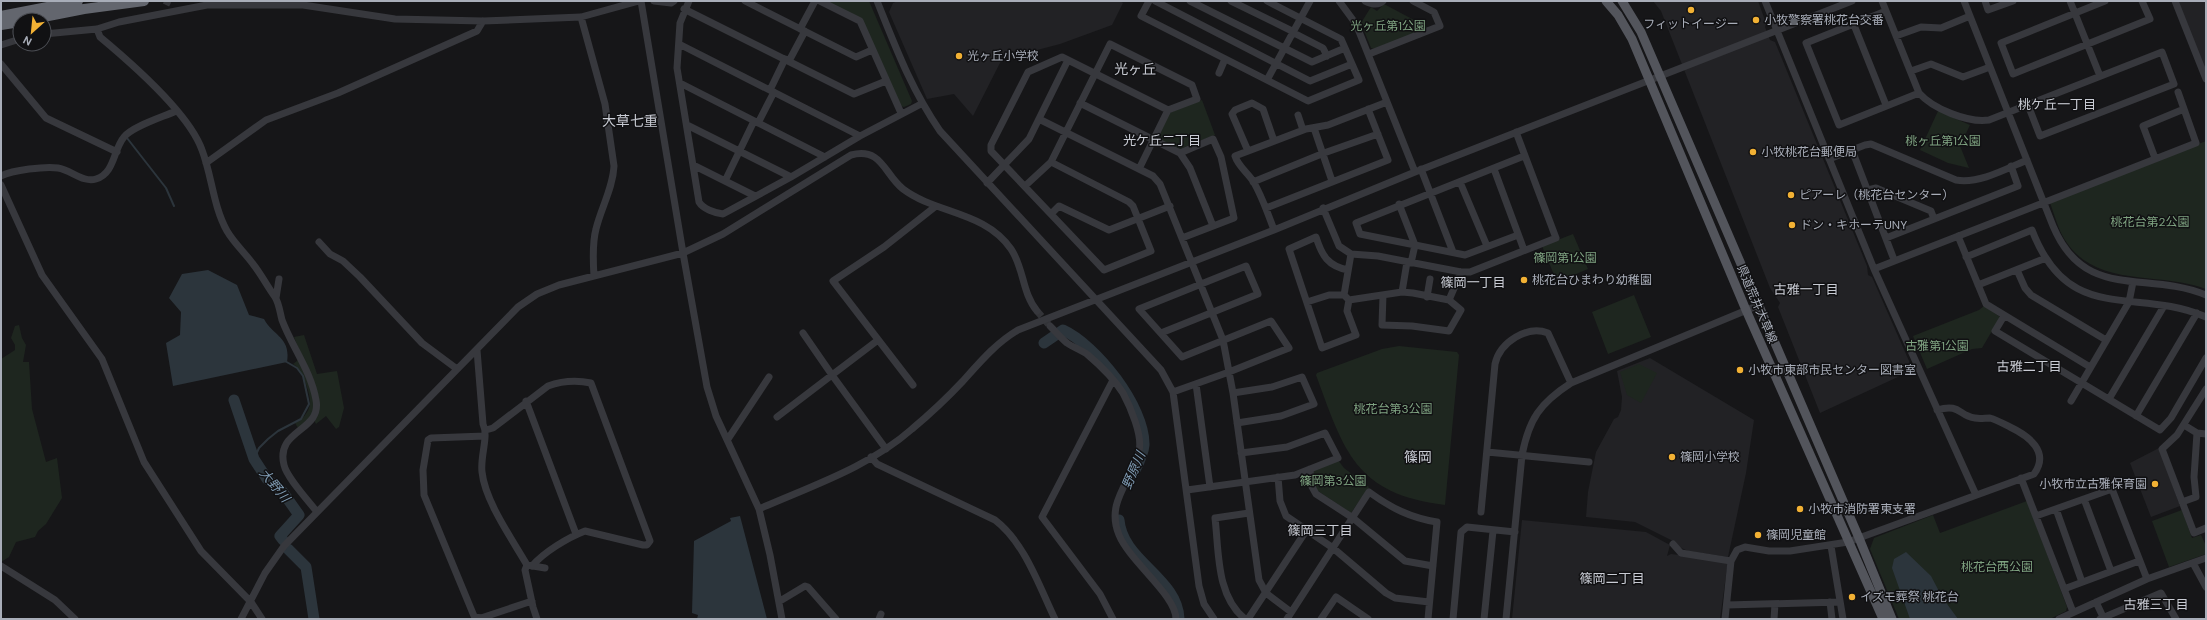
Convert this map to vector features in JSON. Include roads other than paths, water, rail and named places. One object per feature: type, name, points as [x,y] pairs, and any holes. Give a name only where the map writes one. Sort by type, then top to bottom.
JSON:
[{"type":"highway","points":[[1,16],[78,1]]},
{"type":"highway","points":[[52,15],[84,9],[144,1]]},
{"type":"highway","points":[[1,25],[12,23]]},
{"type":"main road","name":"県道荒井大草線","points":[[1606,1],[1618,15],[1632,39],[1648,81],[1746,310],[1883,619]]},
{"type":"main road","name":"県道荒井大草線","points":[[1622,1],[1642,32],[1659,76],[1859,538],[1892,619]]},
{"type":"street","points":[[52,33],[97,29],[166,9],[207,5],[303,5],[395,19],[483,21],[581,17],[640,1],[707,387],[716,416],[728,439],[759,509],[780,601],[782,619]]},
{"type":"street","points":[[654,1],[663,3],[674,1]]},
{"type":"street","points":[[689,1],[684,9],[680,23],[677,68],[699,202],[702,206],[716,214],[722,214],[791,178],[860,136],[901,113],[921,104]]},
{"type":"street","points":[[744,1],[856,57],[872,50]]},
{"type":"street","points":[[725,181],[739,151],[772,91],[815,1]]},
{"type":"street","points":[[820,1],[860,21],[901,113]]},
{"type":"street","points":[[886,1],[878,3],[906,72],[921,104],[954,148],[1161,370],[1173,392],[1199,586],[1204,604],[1214,619]]},
{"type":"street","points":[[1148,1],[1141,16],[1308,101],[1359,80],[1341,39],[1269,1]]},
{"type":"street","points":[[1155,1],[1310,81],[1352,64]]},
{"type":"street","points":[[1190,1],[1312,62],[1345,48]]},
{"type":"street","points":[[1231,1],[1323,48],[1327,56]]},
{"type":"street","points":[[1267,80],[1299,17],[1310,1]]},
{"type":"street","points":[[1339,1],[1356,24],[1387,102],[1430,193],[1452,252]]},
{"type":"street","points":[[1365,1],[1371,4],[1380,4],[1383,1]]},
{"type":"street","points":[[1369,54],[1440,26],[1434,12],[1413,1]]},
{"type":"street","points":[[1765,1],[1874,269],[1976,495]]},
{"type":"street","points":[[1830,1],[1833,8]]},
{"type":"street","points":[[759,509],[886,449],[934,410],[1003,338],[1036,321],[1095,300],[1274,230],[1323,208],[1418,170],[1852,1]]},
{"type":"street","points":[[1882,1],[1919,93],[1930,103],[1977,122],[1989,120],[2162,52],[2174,84],[2040,136],[2028,105]]},
{"type":"street","points":[[1964,1],[2058,238],[2075,260],[2098,275],[2114,280],[2186,288],[2206,295]]},
{"type":"street","points":[[1985,1],[1988,10],[2013,1]]},
{"type":"street","points":[[2070,1],[2100,76]]},
{"type":"street","points":[[2105,1],[2001,43],[2013,74],[2150,19],[2142,1]]},
{"type":"street","points":[[2175,1],[2206,79]]},
{"type":"street","points":[[684,9],[854,94],[886,81]]},
{"type":"street","points":[[1886,11],[1806,43],[1839,125],[1919,93]]},
{"type":"street","points":[[1896,36],[1921,27],[1941,28],[1970,16]]},
{"type":"street","points":[[581,17],[605,104],[614,166],[613,176],[595,231],[593,263],[594,276]]},
{"type":"street","points":[[206,163],[266,120],[338,93],[477,31],[483,21]]},
{"type":"street","points":[[1854,24],[1886,105]]},
{"type":"street","points":[[97,29],[100,37],[141,71],[194,134],[206,163],[217,206],[227,231],[254,264],[276,298],[282,320],[307,373],[316,400],[317,409],[307,426],[291,436],[284,445],[284,466],[317,512]]},
{"type":"street","points":[[1,45],[12,42]]},
{"type":"street","points":[[679,44],[860,136]]},
{"type":"street","points":[[1025,186],[1051,162],[1110,44],[1192,85],[1198,99],[1168,110],[1139,169]]},
{"type":"street","points":[[1051,162],[1133,206],[1151,251],[1104,270],[991,151],[991,145],[1028,72],[1062,57],[1168,110]]},
{"type":"street","points":[[1219,72],[1225,58]]},
{"type":"street","points":[[987,183],[1024,146],[1068,60]]},
{"type":"street","points":[[1,64],[46,118],[117,152]]},
{"type":"street","points":[[1911,71],[1931,64],[1963,77],[1990,67]]},
{"type":"street","points":[[680,83],[825,157]]},
{"type":"street","points":[[1874,269],[2196,143],[2178,92]]},
{"type":"street","points":[[1274,230],[1266,208],[1253,182],[1237,162],[1235,156],[1304,130],[1328,126],[1387,102]]},
{"type":"street","points":[[1080,103],[1180,153],[1190,168],[1213,226]]},
{"type":"street","points":[[1248,151],[1232,114],[1235,110],[1252,103],[1263,109],[1274,141]]},
{"type":"street","points":[[1266,208],[1388,160],[1368,110]]},
{"type":"street","points":[[2155,158],[2142,126],[2184,110]]},
{"type":"street","points":[[1,176],[16,171],[51,167],[60,168],[88,180],[96,179],[108,171],[124,136],[176,111]]},
{"type":"street","points":[[1298,114],[1304,130]]},
{"type":"street","points":[[1039,118],[1153,176],[1160,184],[1223,340],[1233,392],[1259,580],[1266,593],[1291,612]]},
{"type":"street","points":[[687,125],[791,178]]},
{"type":"street","points":[[1314,128],[1324,153],[1332,181]]},
{"type":"street","points":[[1323,208],[1339,246],[1351,254],[1409,262],[1461,272],[1470,272],[1556,238],[1516,132]]},
{"type":"street","points":[[1253,182],[1324,153],[1378,134]]},
{"type":"street","points":[[1180,153],[1213,139],[1221,157],[1234,218],[1182,238]]},
{"type":"street","points":[[1829,159],[1865,144],[1871,144],[1956,180],[1965,181],[1979,178],[2027,160]]},
{"type":"street","points":[[1852,150],[1893,256]]},
{"type":"street","points":[[241,619],[265,573],[280,551],[477,350],[506,318],[538,294],[559,285],[683,253],[723,234],[851,155],[860,153],[870,155],[879,160],[903,189],[936,206],[958,212],[974,219],[1003,240],[1011,250],[1016,260],[1030,303],[1037,311]]},
{"type":"street","points":[[1518,235],[1465,254],[1360,234],[1356,223],[1399,204],[1494,169],[1524,156]]},
{"type":"street","points":[[694,165],[755,196]]},
{"type":"street","points":[[1886,238],[2018,186],[2011,166]]},
{"type":"street","points":[[1494,169],[1524,250]]},
{"type":"street","points":[[1460,182],[1487,246]]},
{"type":"street","points":[[1,185],[42,275],[102,359],[144,462],[201,551],[251,602],[262,619]]},
{"type":"street","points":[[1868,190],[1876,188],[1931,211],[1934,219]]},
{"type":"street","points":[[1399,204],[1415,245],[1409,262],[1402,292]]},
{"type":"street","points":[[913,385],[833,281],[884,247],[936,206]]},
{"type":"street","points":[[1051,214],[1059,206],[1109,230],[1170,206]]},
{"type":"street","points":[[1966,257],[2032,230],[2046,258],[2065,279],[2085,292],[2108,300],[2164,306],[2197,313],[2206,317]]},
{"type":"street","points":[[1958,236],[1986,304],[2090,367]]},
{"type":"street","points":[[1348,270],[1336,268],[1328,262],[1322,254],[1316,237],[1289,249],[1322,348],[1356,335],[1347,310],[1346,298],[1351,254]]},
{"type":"street","points":[[319,242],[330,254],[343,261],[360,277],[422,342],[457,370]]},
{"type":"street","points":[[1978,286],[2046,258]]},
{"type":"street","points":[[1161,333],[1258,294],[1246,266],[1139,309],[1182,357],[1271,321],[1290,348],[1173,392]]},
{"type":"street","points":[[2017,270],[2021,281],[2031,295],[2106,340]]},
{"type":"street","points":[[1450,300],[1461,272]]},
{"type":"street","points":[[276,298],[279,279]]},
{"type":"street","points":[[1427,297],[1430,279]]},
{"type":"street","points":[[2071,401],[2129,302],[2133,282]]},
{"type":"street","points":[[1307,302],[1329,295],[1346,298],[1402,292],[1450,300],[1461,310],[1449,331],[1412,326],[1382,325],[1384,295]]},
{"type":"street","points":[[1506,619],[1522,455],[1528,430],[1538,411],[1550,397],[1571,383],[1759,305]]},
{"type":"street","points":[[2109,399],[2164,306]]},
{"type":"street","points":[[2136,416],[2197,313]]},
{"type":"street","points":[[2004,316],[1995,331],[2160,430],[2171,418],[2206,358]]},
{"type":"street","points":[[1050,326],[1068,344],[1088,355],[1113,380],[1129,406],[1140,443],[1136,459],[1116,501],[1116,525],[1124,545],[1132,557],[1171,601],[1176,619]]},
{"type":"street","points":[[1481,512],[1495,364],[1501,348],[1510,341],[1530,332],[1539,330],[1548,333],[1571,383]]},
{"type":"street","points":[[803,333],[886,449]]},
{"type":"street","points":[[776,417],[878,340]]},
{"type":"street","points":[[477,350],[483,424],[486,433],[481,460],[482,473],[486,486],[505,528],[529,565],[545,568]]},
{"type":"street","points":[[1233,392],[1272,387],[1302,376],[1314,404],[1281,416],[1237,423]]},
{"type":"street","points":[[728,439],[769,377]]},
{"type":"street","points":[[1113,380],[1042,517],[1100,594],[1113,619]]},
{"type":"street","points":[[532,601],[481,618],[474,616],[424,495],[423,470],[428,440],[431,438],[486,433],[526,401],[548,386],[558,382],[581,381],[591,384],[650,541],[647,545],[643,546],[585,531],[576,534],[529,565],[525,570],[537,619]]},
{"type":"street","points":[[1196,384],[1210,487]]},
{"type":"street","points":[[2206,389],[2177,435],[2162,449],[2194,533],[2206,528]]},
{"type":"street","points":[[526,401],[576,534]]},
{"type":"street","points":[[1725,619],[1731,561],[1737,550],[1745,547],[1769,551],[1831,546],[1848,542],[2034,474],[2038,463],[2038,450],[2030,438],[1991,418],[1974,418],[1952,407],[1938,410]]},
{"type":"street","points":[[2184,425],[2196,433],[2206,434]]},
{"type":"street","points":[[1187,490],[1295,475],[1338,458],[1325,432],[1287,447],[1241,453]]},
{"type":"street","points":[[2182,502],[2196,497],[2194,477],[2196,433]]},
{"type":"street","points":[[1487,452],[1589,462]]},
{"type":"street","points":[[871,457],[877,464],[995,520],[1002,526],[1030,566],[1055,619]]},
{"type":"street","points":[[1310,469],[1311,485],[1316,494],[1353,518],[1405,560],[1433,566]]},
{"type":"street","points":[[1278,477],[1282,510],[1292,522],[1333,548],[1386,593],[1395,598],[1429,602]]},
{"type":"street","points":[[2022,478],[2072,612]]},
{"type":"street","points":[[2036,516],[2112,488],[2146,579]]},
{"type":"street","points":[[1287,619],[1370,492],[1403,513],[1437,522],[1428,619]]},
{"type":"street","points":[[2084,499],[2111,571]]},
{"type":"street","points":[[2056,509],[2082,582]]},
{"type":"street","points":[[1245,619],[1232,605],[1224,589],[1215,518],[1249,513]]},
{"type":"street","points":[[1453,619],[1461,532],[1467,527],[1515,532]]},
{"type":"street","points":[[1484,619],[1492,530]]},
{"type":"street","points":[[1248,619],[1306,531]]},
{"type":"street","points":[[1673,544],[1682,554],[1731,561]]},
{"type":"street","points":[[1831,546],[1843,619]]},
{"type":"street","points":[[2059,619],[2146,579],[2206,558]]},
{"type":"street","points":[[2064,589],[2139,561]]},
{"type":"street","points":[[2193,563],[2206,585]]},
{"type":"street","points":[[1,566],[55,600],[75,619]]},
{"type":"street","points":[[780,601],[805,586],[808,587],[836,619]]},
{"type":"street","points":[[2096,602],[2102,619],[2161,593],[2176,619]]},
{"type":"street","points":[[1322,619],[1336,597],[1368,619]]},
{"type":"street","points":[[1830,602],[1832,619]]},
{"type":"street","points":[[1726,605],[1840,602]]},
{"type":"street","points":[[1774,619],[1775,604]]},
{"type":"waterway","points":[[127,138],[166,188],[174,206]]},
{"type":"waterway","name":"野原川","points":[[1044,343],[1063,330],[1076,338],[1090,349],[1103,363],[1128,396],[1142,430],[1144,445],[1140,460],[1133,474]]},
{"type":"waterway","points":[[254,459],[259,448],[268,439],[278,431],[301,419],[309,404],[303,376],[297,368],[285,361]]},
{"type":"waterway","name":"大野川","points":[[234,400],[254,459],[267,479],[282,491],[299,515],[280,536],[283,540]]},
{"type":"waterway","name":"野原川","points":[[1119,520],[1122,534],[1130,547],[1139,559],[1170,592],[1176,605],[1179,619]]},
{"type":"waterway","name":"大野川","points":[[288,549],[306,567],[314,619]]},
{"type":"tunnel","points":[[166,5],[168,1]]},
{"type":"tunnel","points":[[1037,311],[1050,326]]},
{"type":"place","name":"フィットイージー","points":[[1691,10]]},
{"type":"place","name":"小牧警察署桃花台交番","points":[[1756,20]]},
{"type":"place","name":"光ヶ丘小学校","points":[[959,56]]},
{"type":"place","name":"小牧桃花台郵便局","points":[[1753,152]]},
{"type":"place","name":"ピアーレ（桃花台センター）","points":[[1791,195]]},
{"type":"place","name":"ドン・キホーテUNY","points":[[1792,225]]},
{"type":"place","name":"桃花台ひまわり幼稚園","points":[[1524,280]]},
{"type":"place","name":"小牧市東部市民センター図書室","points":[[1740,370]]},
{"type":"place","name":"篠岡小学校","points":[[1672,457]]},
{"type":"place","name":"小牧市立古雅保育園","points":[[2155,484]]},
{"type":"place","name":"小牧市消防署東支署","points":[[1800,509]]},
{"type":"place","name":"篠岡児童館","points":[[1758,535]]},
{"type":"place","name":"イズモ葬祭 桃花台","points":[[1852,597]]},
{"type":"district","name":"光ヶ丘","points":[[1135,69]]},
{"type":"district","name":"桃ケ丘一丁目","points":[[2057,104]]},
{"type":"district","name":"大草七重","points":[[630,121]]},
{"type":"district","name":"光ケ丘二丁目","points":[[1162,140]]},
{"type":"district","name":"篠岡一丁目","points":[[1473,282]]},
{"type":"district","name":"古雅一丁目","points":[[1806,289]]},
{"type":"district","name":"古雅二丁目","points":[[2029,366]]},
{"type":"district","name":"篠岡","points":[[1418,457]]},
{"type":"district","name":"篠岡三丁目","points":[[1320,530]]},
{"type":"district","name":"篠岡二丁目","points":[[1612,578]]},
{"type":"district","name":"古雅三丁目","points":[[2156,604]]},
{"type":"park label","name":"光ヶ丘第1公園","points":[[1388,26]]},
{"type":"park label","name":"桃ヶ丘第1公園","points":[[1943,141]]},
{"type":"park label","name":"桃花台第2公園","points":[[2150,222]]},
{"type":"park label","name":"篠岡第1公園","points":[[1565,258]]},
{"type":"park label","name":"古雅第1公園","points":[[1937,346]]},
{"type":"park label","name":"桃花台第3公園","points":[[1393,409]]},
{"type":"park label","name":"篠岡第3公園","points":[[1333,481]]},
{"type":"park label","name":"桃花台西公園","points":[[1997,567]]}]
